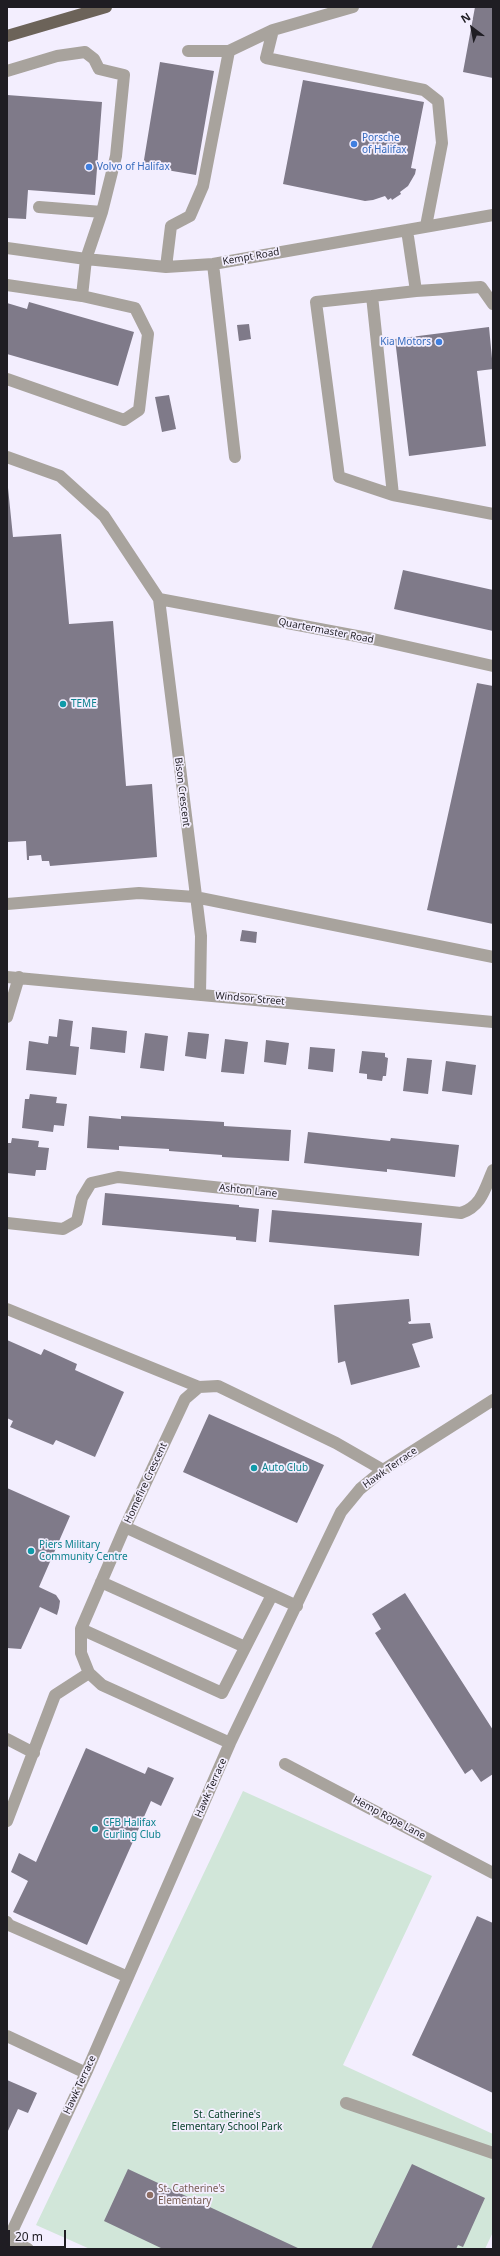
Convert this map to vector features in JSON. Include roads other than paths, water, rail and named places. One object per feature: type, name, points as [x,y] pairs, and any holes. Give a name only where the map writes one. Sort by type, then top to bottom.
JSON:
[{"type":"main road","points":[[7,36],[106,7]]},
{"type":"street","points":[[188,51],[229,51],[273,30],[353,7]]},
{"type":"street","points":[[273,30],[266,58],[424,90],[438,101],[442,143],[426,226]]},
{"type":"street","points":[[166,267],[171,226],[190,216],[203,186],[229,51]]},
{"type":"street","points":[[7,71],[57,56],[85,52],[94,59],[99,69],[124,75],[116,156],[102,212],[86,259],[82,296]]},
{"type":"street","points":[[39,207],[102,212]]},
{"type":"street","name":"Kempt Road","points":[[7,248],[86,259],[166,267],[213,264],[493,215]]},
{"type":"street","points":[[407,230],[416,291]]},
{"type":"street","points":[[213,264],[235,457]]},
{"type":"street","points":[[7,285],[82,296],[134,308],[148,334],[139,410],[124,420],[7,379]]},
{"type":"street","points":[[493,304],[481,287],[416,291],[316,302],[339,477],[393,495],[493,514]]},
{"type":"street","points":[[372,296],[393,495]]},
{"type":"street","name":"Bison Crescent","points":[[7,457],[60,476],[104,516],[158,599],[201,936],[200,995]]},
{"type":"street","name":"Quartermaster Road","points":[[158,599],[373,639],[493,666]]},
{"type":"street","points":[[7,904],[139,893],[195,897],[493,957]]},
{"type":"street","points":[[7,1017],[13,977]]},
{"type":"street","name":"Windsor Street","points":[[13,977],[493,1022]]},
{"type":"street","name":"Ashton Lane","points":[[7,1223],[63,1229],[77,1221],[82,1198],[91,1183],[118,1177],[461,1213],[471,1210],[479,1203],[493,1170]]},
{"type":"street","points":[[7,1309],[199,1387],[218,1386],[246,1398],[336,1443],[383,1470]]},
{"type":"street","name":"Homefire Crescent","points":[[199,1387],[185,1399],[125,1527],[81,1629],[81,1653],[89,1673],[102,1685],[230,1743]]},
{"type":"street","name":"Hawk Terrace","points":[[8,2239],[86,2073],[230,1743],[341,1512],[360,1489],[383,1470],[493,1400]]},
{"type":"street","points":[[125,1527],[297,1606]]},
{"type":"street","points":[[101,1582],[245,1647]]},
{"type":"street","points":[[81,1629],[222,1693],[272,1594]]},
{"type":"street","points":[[7,1820],[55,1695],[89,1673]]},
{"type":"street","points":[[7,1739],[34,1753]]},
{"type":"street","name":"Hemp Rope Lane","points":[[285,1764],[493,1873]]},
{"type":"street","points":[[7,1922],[9,1925],[128,1978]]},
{"type":"street","points":[[7,2036],[86,2073]]},
{"type":"street","points":[[346,2103],[493,2153]]},
{"type":"street","points":[[8,2239],[28,2249]]},
{"type":"place","name":"Porsche of Halifax","points":[[354,144]]},
{"type":"place","name":"Volvo of Halifax","points":[[89,167]]},
{"type":"place","name":"Kia Motors","points":[[439,342]]},
{"type":"place","name":"TEME","points":[[63,704]]},
{"type":"place","name":"Auto Club","points":[[254,1468]]},
{"type":"place","name":"Piers Military Community Centre","points":[[31,1551]]},
{"type":"place","name":"CFB Halifax Curling Club","points":[[95,1829]]},
{"type":"place","name":"St. Catherine's Elementary","points":[[150,2195]]},
{"type":"park label","name":"St. Catherine's Elementary School Park","points":[[227,2120]]}]
